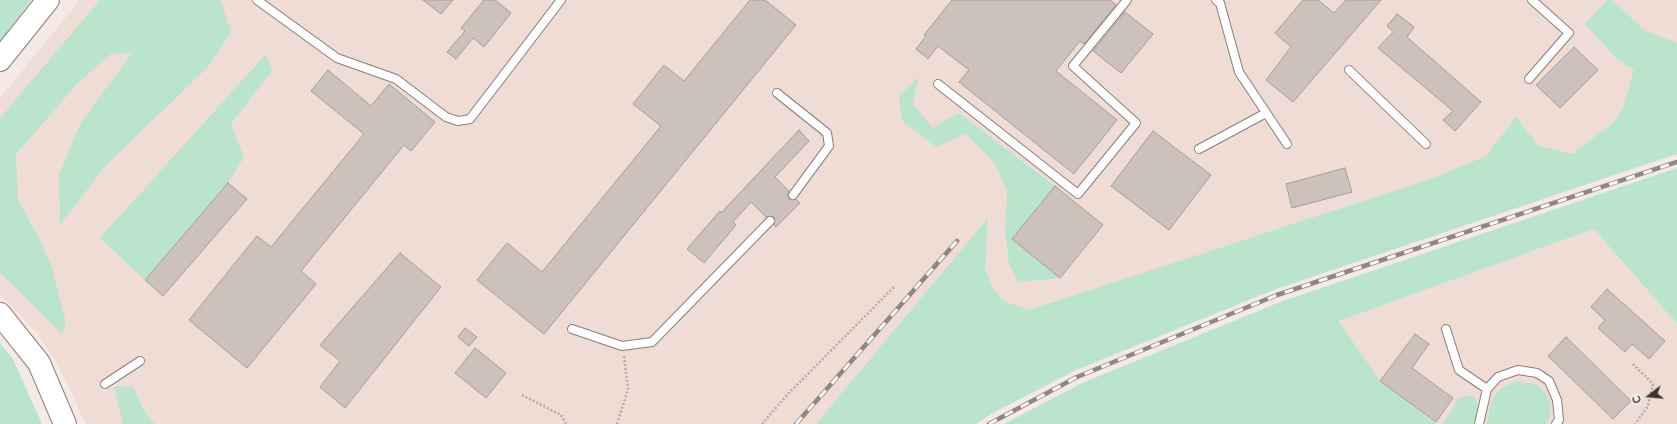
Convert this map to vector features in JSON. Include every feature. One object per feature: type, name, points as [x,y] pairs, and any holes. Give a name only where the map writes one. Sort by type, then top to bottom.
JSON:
[{"type":"street","points":[[0,60],[48,0]]},
{"type":"street","points":[[0,314],[39,363],[65,424]]},
{"type":"lane","points":[[257,0],[337,58],[396,79],[446,117],[458,121],[470,119],[561,0]]},
{"type":"lane","points":[[938,84],[1078,194],[1136,123],[1074,66],[1127,0]]},
{"type":"lane","points":[[1529,79],[1569,33],[1532,0]]},
{"type":"lane","points":[[1220,1],[1239,72],[1287,144]]},
{"type":"lane","points":[[1349,70],[1426,144]]},
{"type":"lane","points":[[777,93],[827,133],[828,139],[829,146],[793,195]]},
{"type":"lane","points":[[1199,149],[1266,113]]},
{"type":"lane","points":[[572,329],[622,346],[652,342],[770,221]]},
{"type":"lane","points":[[1446,329],[1459,370],[1487,389]]},
{"type":"lane","points":[[105,384],[140,361]]},
{"type":"lane","points":[[1479,424],[1487,389],[1498,377],[1518,370],[1537,373],[1549,381],[1557,400],[1559,420],[1556,424]]},
{"type":"path","points":[[762,424],[894,287]]},
{"type":"path","points":[[617,424],[628,389],[622,346]]},
{"type":"path","points":[[1633,364],[1653,384],[1648,406],[1635,424]]},
{"type":"path","points":[[522,395],[561,415],[566,424]]},
{"type":"shaded area","points":[[80,0],[1677,0],[1677,56],[1608,148],[831,424],[85,424],[74,397],[56,361],[36,332],[0,294],[0,98]]},
{"type":"shaded area","points":[[1594,229],[1677,324],[1677,424],[1437,424],[1380,381],[1339,321]]},
{"type":"green space","points":[[0,0],[31,0],[0,42]]},
{"type":"green space","points":[[100,0],[218,0],[222,3],[231,33],[207,68],[106,165],[60,225],[59,175],[80,124],[132,53],[111,54],[77,84],[16,154],[18,200],[38,236],[51,265],[66,322],[62,334],[0,273],[0,118]]},
{"type":"green space","points":[[1607,0],[1612,0],[1644,30],[1677,43],[1677,154],[1276,289],[1076,370],[991,414],[976,424],[816,424],[988,218],[985,269],[993,288],[1003,301],[1029,310],[1431,179],[1486,156],[1516,117],[1539,146],[1572,154],[1614,122],[1623,108],[1634,70],[1616,58],[1585,24]]},
{"type":"green space","points":[[266,54],[272,71],[231,124],[244,157],[228,183],[145,280],[100,238]]},
{"type":"green space","points":[[918,78],[913,104],[933,128],[959,113],[1055,186],[1012,239],[1060,278],[1019,282],[1009,265],[1005,229],[1007,190],[994,162],[966,134],[936,147],[902,121],[899,96]]},
{"type":"green space","points":[[1677,168],[1677,324],[1594,229],[1339,321],[1380,381],[1437,424],[1004,424],[1082,383],[1280,302]]},
{"type":"green space","points":[[0,343],[13,359],[42,424],[0,424]]},
{"type":"green space","points":[[1515,381],[1536,384],[1545,392],[1551,405],[1549,419],[1546,424],[1487,424],[1491,402],[1496,394],[1503,387]]},
{"type":"green space","points":[[114,386],[133,387],[144,410],[155,424],[123,424]]},
{"type":"green space","points":[[1473,396],[1477,401],[1478,411],[1476,424],[1443,424],[1460,397]]},
{"type":"building","points":[[423,0],[453,0],[441,14]]},
{"type":"building","points":[[484,0],[495,0],[511,13],[484,47],[473,38],[456,59],[447,52],[465,31],[461,28]]},
{"type":"building","points":[[750,0],[765,0],[796,25],[544,334],[477,280],[507,243],[542,272],[661,126],[633,104],[664,65],[684,81]]},
{"type":"building","points":[[952,0],[1110,0],[1116,5],[1084,44],[1080,41],[1056,71],[1117,120],[1074,174],[959,82],[969,70],[938,46],[928,59],[916,49],[926,36],[924,35]]},
{"type":"building","points":[[1303,0],[1318,0],[1334,13],[1346,0],[1381,0],[1293,102],[1266,80],[1291,47],[1275,33]]},
{"type":"building","points":[[1125,12],[1153,34],[1121,73],[1093,51]]},
{"type":"building","points":[[1397,14],[1414,27],[1407,37],[1481,102],[1455,131],[1443,120],[1453,111],[1378,48],[1393,32],[1387,26]]},
{"type":"building","points":[[1574,47],[1598,70],[1560,108],[1536,85]]},
{"type":"building","points":[[328,70],[371,106],[389,84],[435,122],[411,151],[404,145],[301,271],[316,284],[247,368],[189,320],[257,236],[271,247],[364,134],[311,91]]},
{"type":"building","points":[[799,130],[809,141],[775,177],[789,191],[789,199],[796,199],[800,203],[776,227],[774,225],[774,217],[766,217],[751,202],[733,222],[736,225],[704,263],[687,249],[720,211],[721,213]]},
{"type":"building","points":[[1153,131],[1211,175],[1169,230],[1111,186]]},
{"type":"building","points":[[1345,168],[1352,192],[1292,208],[1286,184]]},
{"type":"building","points":[[228,183],[247,199],[163,296],[145,280]]},
{"type":"building","points":[[1055,186],[1103,225],[1060,278],[1012,239]]},
{"type":"building","points":[[400,253],[441,287],[345,408],[320,387],[340,361],[320,345]]},
{"type":"building","points":[[1607,289],[1665,341],[1649,359],[1632,344],[1625,352],[1598,328],[1605,320],[1591,307]]},
{"type":"building","points":[[465,328],[477,337],[469,346],[458,337]]},
{"type":"building","points":[[1415,334],[1429,344],[1412,368],[1453,398],[1436,422],[1380,381]]},
{"type":"building","points":[[1566,337],[1631,401],[1613,419],[1548,356]]},
{"type":"building","points":[[475,348],[506,373],[486,398],[455,373]]},
{"type":"railway","points":[[989,424],[1077,377],[1277,295],[1677,162]]},
{"type":"railway","points":[[796,424],[957,241]]}]
